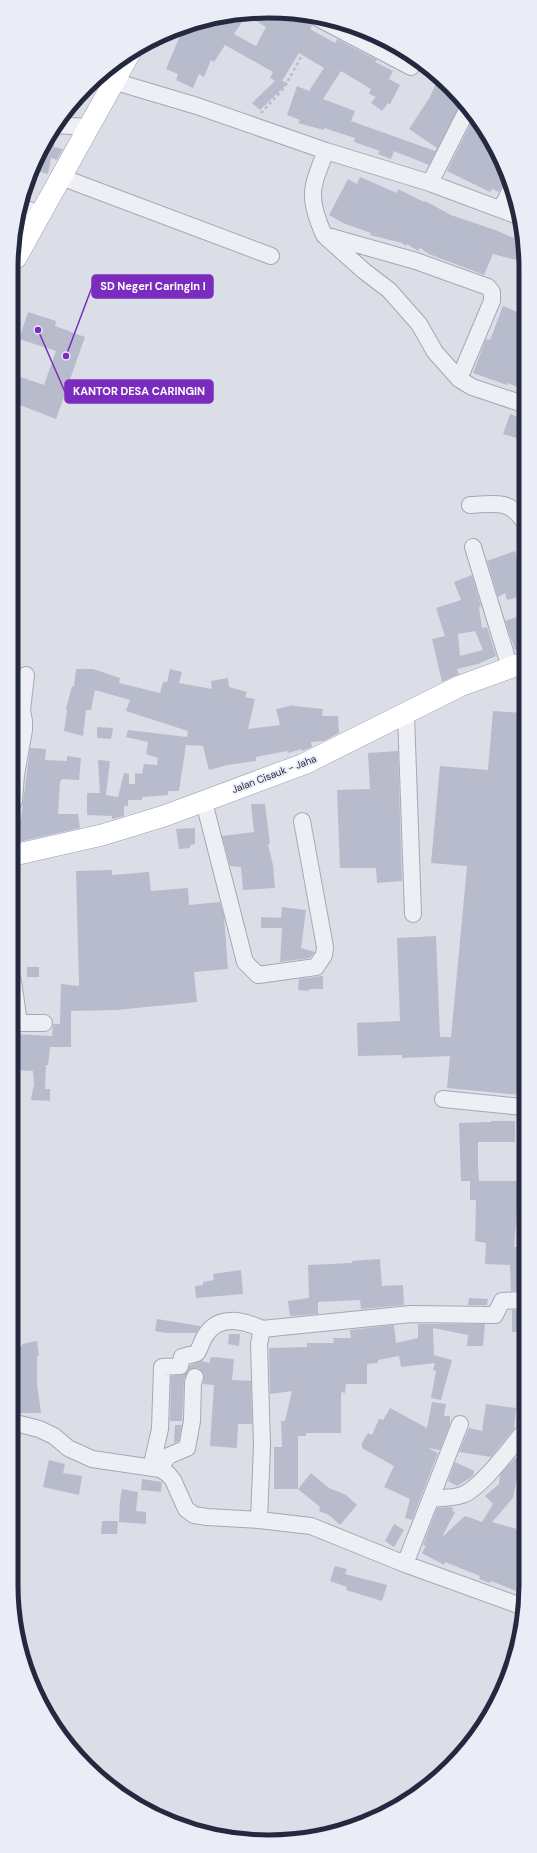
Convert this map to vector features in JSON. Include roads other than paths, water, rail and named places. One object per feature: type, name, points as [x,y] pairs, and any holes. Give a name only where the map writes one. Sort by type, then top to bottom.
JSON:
[{"type":"main road","points":[[19,253],[121,66]]},
{"type":"main road","name":"Jalan Cisauk - Jaha","points":[[18,854],[102,835],[204,802],[304,764],[406,715],[460,686],[516,666]]},
{"type":"street","points":[[337,28],[411,67],[412,63]]},
{"type":"street","points":[[113,81],[251,124],[326,151],[430,183],[512,214]]},
{"type":"street","points":[[430,183],[465,114]]},
{"type":"street","points":[[63,126],[88,128]]},
{"type":"street","points":[[326,151],[315,179],[312,192],[313,206],[324,235],[364,271],[389,290],[419,324],[435,352],[459,379],[472,387],[519,402]]},
{"type":"street","points":[[61,177],[271,256]]},
{"type":"street","points":[[501,209],[508,195]]},
{"type":"street","points":[[26,209],[42,213]]},
{"type":"street","points":[[324,235],[416,261],[490,289],[492,300],[459,379]]},
{"type":"street","points":[[470,505],[498,504],[512,506],[519,515]]},
{"type":"street","points":[[473,547],[516,666]]},
{"type":"street","points":[[18,764],[24,730],[22,710],[26,674]]},
{"type":"street","points":[[406,715],[413,914]]},
{"type":"street","points":[[204,802],[245,962],[258,975],[316,967],[324,955],[325,947],[302,821]]},
{"type":"street","points":[[18,1022],[44,1023]]},
{"type":"street","points":[[443,1099],[519,1106]]},
{"type":"street","points":[[155,1468],[160,1429],[162,1367],[180,1366],[182,1357],[197,1354],[205,1335],[216,1325],[232,1320],[247,1322],[262,1329],[411,1314],[495,1315],[502,1301],[519,1300]]},
{"type":"street","points":[[259,1520],[262,1445],[258,1344],[262,1329]]},
{"type":"street","points":[[155,1468],[168,1456],[187,1448],[192,1421],[193,1383],[195,1377]]},
{"type":"street","points":[[18,1424],[40,1429],[54,1436],[68,1448],[92,1459],[155,1468],[168,1474],[173,1480],[186,1509],[194,1514],[207,1518],[259,1520],[311,1526],[405,1564],[518,1605]]},
{"type":"street","points":[[405,1564],[460,1424]]},
{"type":"street","points":[[431,1499],[462,1494],[475,1487],[519,1439]]},
{"type":"place","name":"KANTOR DESA CARINGIN","points":[[38,330]]},
{"type":"place","name":"SD Negeri Caringin I","points":[[66,356]]}]
